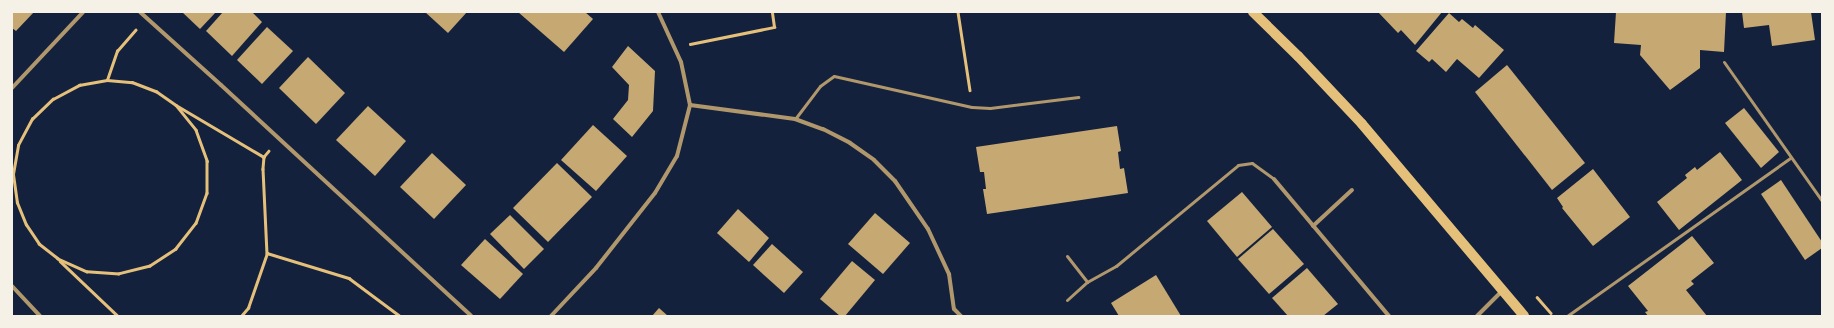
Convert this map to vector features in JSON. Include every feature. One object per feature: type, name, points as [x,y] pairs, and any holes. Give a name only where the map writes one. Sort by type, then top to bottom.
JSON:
[{"type":"main road","points":[[1253,12],[1298,56],[1362,124],[1524,316]]},
{"type":"street","points":[[12,88],[83,12]]},
{"type":"street","points":[[140,12],[471,316]]},
{"type":"street","points":[[552,316],[596,268],[655,193],[677,156],[690,105],[680,62],[658,12]]},
{"type":"street","points":[[690,105],[795,119],[823,129],[850,143],[874,160],[895,181],[928,228],[949,274],[954,309],[961,316]]},
{"type":"street","points":[[1274,179],[1389,316]]},
{"type":"street","points":[[1313,226],[1352,190]]},
{"type":"street","points":[[12,286],[40,316]]},
{"type":"street","points":[[1477,316],[1502,291]]},
{"type":"lane","points":[[1724,62],[1790,158],[1822,201]]},
{"type":"lane","points":[[795,119],[820,86],[834,76],[972,106],[990,108],[1078,97]]},
{"type":"lane","points":[[1567,316],[1790,158]]},
{"type":"lane","points":[[1067,300],[1087,282],[1116,266],[1238,165],[1252,163],[1274,179]]},
{"type":"lane","points":[[1067,256],[1087,282]]},
{"type":"path","points":[[674,47],[774,28],[772,12]]},
{"type":"path","points":[[958,12],[972,106]]},
{"type":"path","points":[[108,80],[117,51],[146,18]]},
{"type":"path","points":[[118,316],[58,259],[39,244],[26,225],[17,203],[13,174],[18,145],[32,119],[53,99],[79,85],[108,80],[132,82],[156,91],[176,105],[264,157]]},
{"type":"path","points":[[58,259],[87,272],[119,274],[150,266],[176,249],[196,223],[207,193],[207,161],[196,130],[176,105]]},
{"type":"path","points":[[241,316],[248,308],[267,253],[264,201],[264,157],[279,139]]},
{"type":"path","points":[[12,204],[17,203]]},
{"type":"path","points":[[267,253],[349,278],[400,316]]},
{"type":"building","points":[[12,12],[34,12],[16,31],[12,28]]},
{"type":"building","points":[[182,12],[216,12],[200,29]]},
{"type":"building","points":[[223,12],[252,12],[262,22],[232,56],[206,31]]},
{"type":"building","points":[[425,12],[467,12],[448,33]]},
{"type":"building","points":[[518,12],[585,12],[593,19],[564,52]]},
{"type":"building","points":[[1378,12],[1442,12],[1415,45],[1401,30],[1398,33]]},
{"type":"building","points":[[1616,12],[1726,12],[1724,52],[1700,50],[1700,68],[1670,90],[1640,55],[1641,45],[1614,43]]},
{"type":"building","points":[[1742,12],[1811,12],[1815,40],[1772,46],[1769,25],[1744,28]]},
{"type":"building","points":[[1449,13],[1459,22],[1462,19],[1473,28],[1475,25],[1504,50],[1479,78],[1457,59],[1446,72],[1432,59],[1429,62],[1416,51]]},
{"type":"building","points":[[267,27],[293,51],[262,84],[237,60]]},
{"type":"building","points":[[628,46],[655,71],[653,111],[632,137],[613,119],[628,100],[629,85],[612,67]]},
{"type":"building","points":[[308,57],[345,93],[316,124],[279,88]]},
{"type":"building","points":[[1507,65],[1585,163],[1552,190],[1475,92]]},
{"type":"building","points":[[368,106],[406,141],[375,176],[336,140]]},
{"type":"building","points":[[1744,108],[1779,152],[1761,168],[1725,123]]},
{"type":"building","points":[[593,125],[627,156],[596,191],[561,160]]},
{"type":"building","points":[[1117,126],[1121,151],[1118,152],[1120,169],[1124,168],[1128,193],[987,214],[983,189],[986,189],[984,172],[980,172],[976,147]]},
{"type":"building","points":[[1720,152],[1742,180],[1679,230],[1657,202],[1687,178],[1685,175],[1695,167],[1697,170]]},
{"type":"building","points":[[432,153],[466,185],[434,219],[400,187]]},
{"type":"building","points":[[557,163],[592,197],[548,242],[513,208]]},
{"type":"building","points":[[1593,169],[1630,217],[1593,246],[1562,208],[1563,207],[1557,198]]},
{"type":"building","points":[[1781,180],[1822,242],[1822,248],[1805,260],[1761,194]]},
{"type":"building","points":[[1242,192],[1272,227],[1237,257],[1207,221]]},
{"type":"building","points":[[738,209],[769,238],[749,262],[717,233]]},
{"type":"building","points":[[875,213],[910,243],[883,274],[848,244]]},
{"type":"building","points":[[510,215],[544,249],[524,269],[490,234]]},
{"type":"building","points":[[1273,229],[1304,264],[1269,294],[1238,259]]},
{"type":"building","points":[[1692,236],[1714,263],[1691,281],[1694,284],[1686,290],[1707,316],[1648,316],[1645,312],[1648,311],[1628,286]]},
{"type":"building","points":[[485,239],[523,274],[500,299],[461,265]]},
{"type":"building","points":[[772,244],[803,272],[784,293],[753,265]]},
{"type":"building","points":[[852,261],[875,280],[845,316],[840,316],[820,299]]},
{"type":"building","points":[[1307,268],[1338,304],[1323,316],[1288,316],[1272,298]]},
{"type":"building","points":[[1156,275],[1181,316],[1119,316],[1111,303]]},
{"type":"building","points":[[659,308],[668,316],[652,316]]}]
